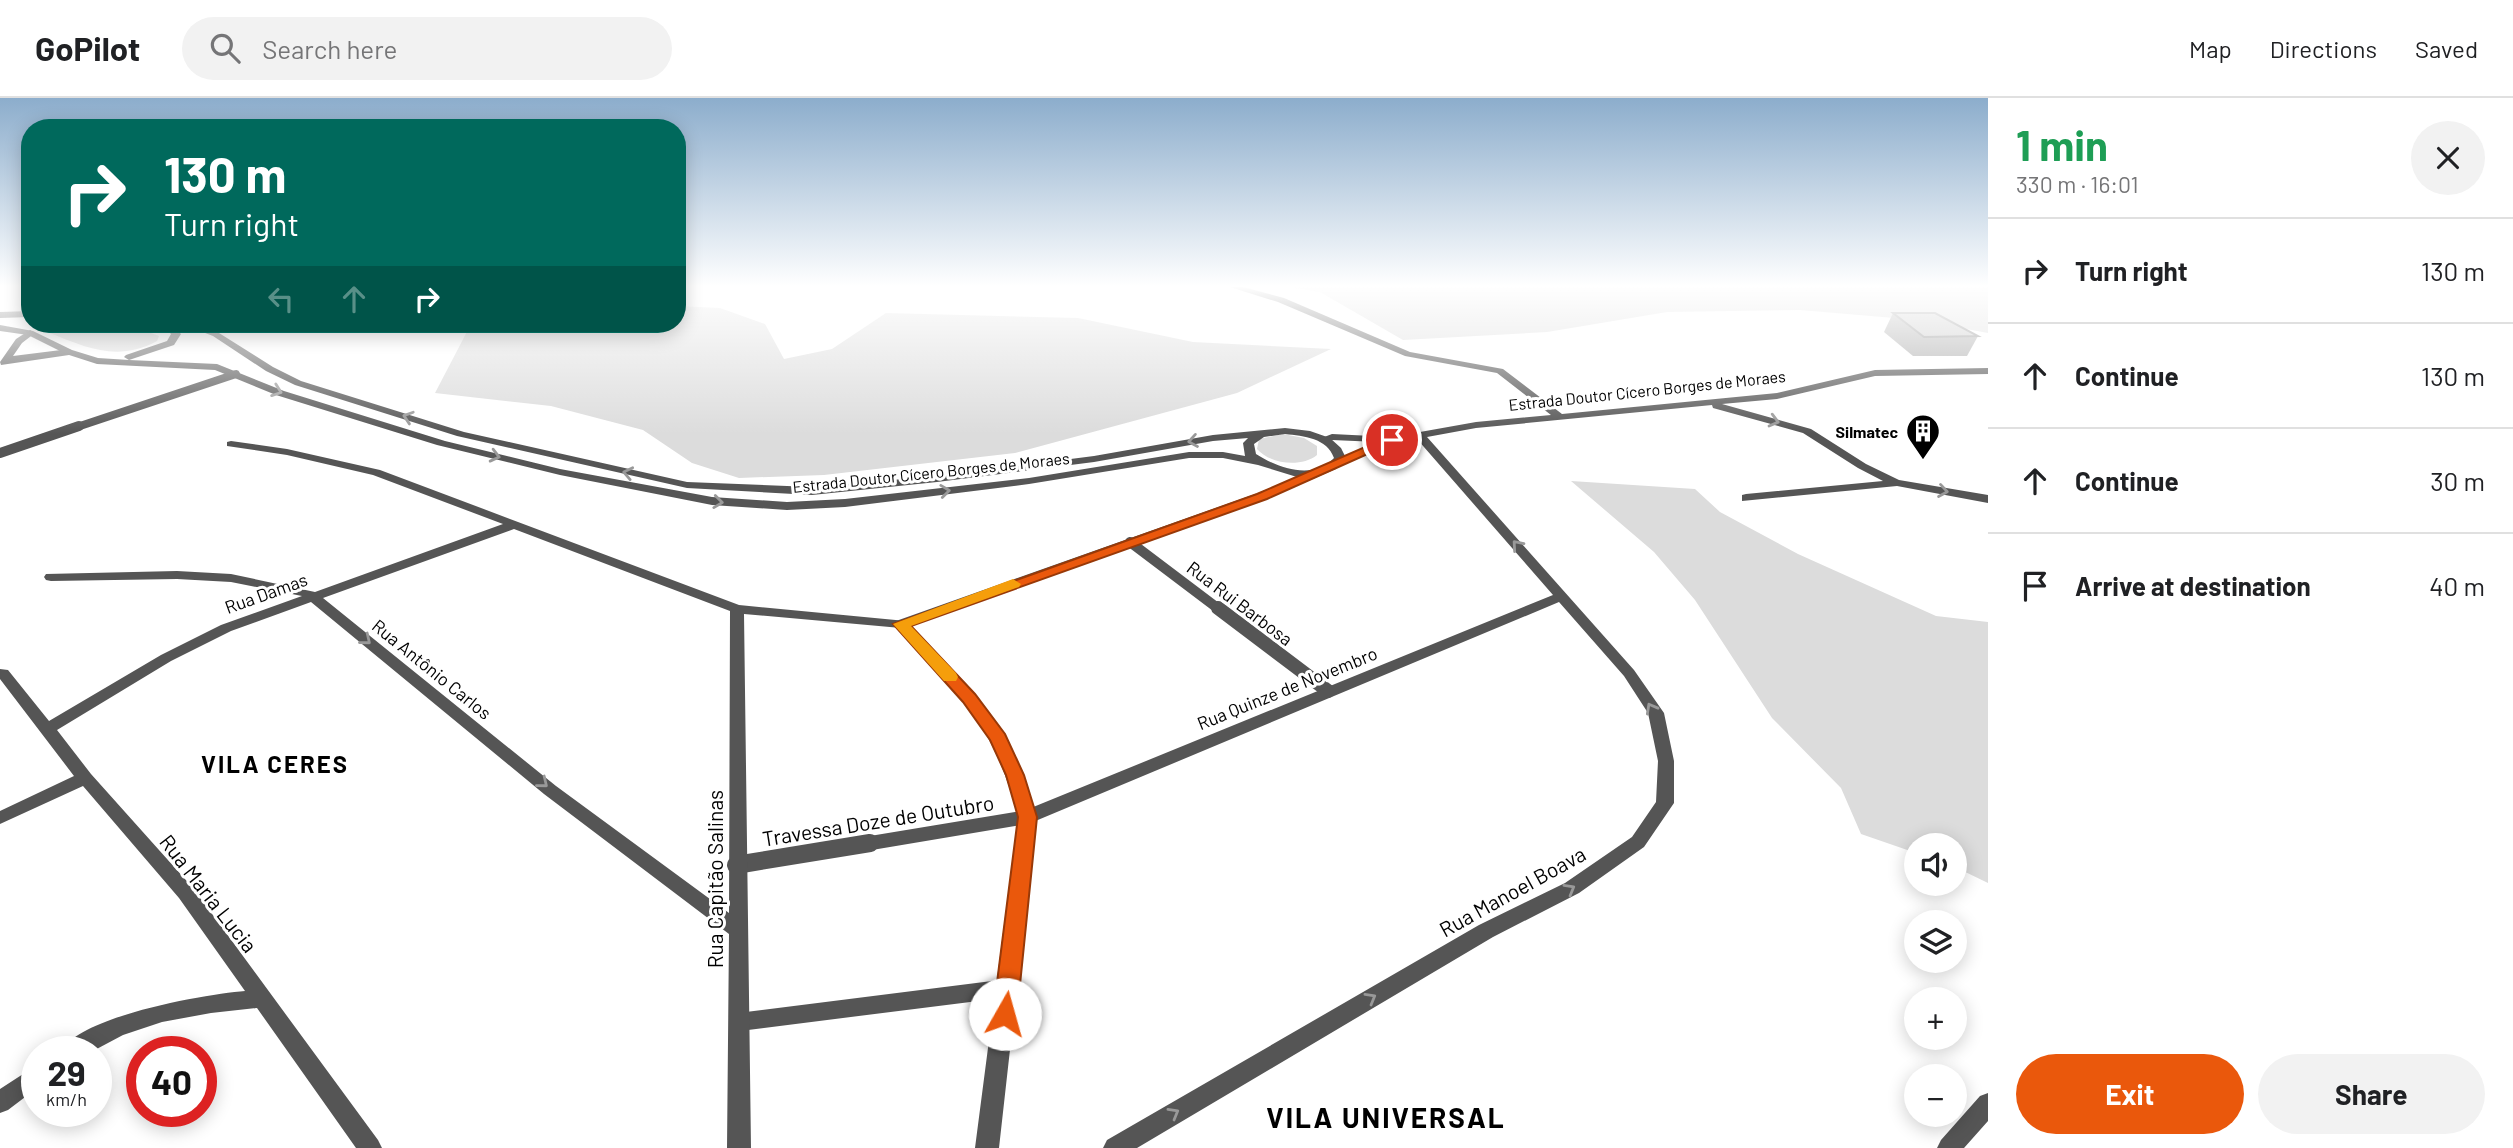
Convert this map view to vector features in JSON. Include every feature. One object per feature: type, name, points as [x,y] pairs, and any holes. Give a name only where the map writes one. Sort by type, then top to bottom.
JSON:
[{"type":"street","points":[[2,362],[25,336]]},
{"type":"street","name":"Estrada Doutor Cícero Borges de Moraes","points":[[38,336],[69,352],[97,361],[217,367],[279,393],[441,443],[560,472],[738,504],[796,506],[872,500],[1029,481],[1189,455],[1223,455],[1289,472],[1316,472]]},
{"type":"street","points":[[97,361],[128,358],[164,347],[174,336]]},
{"type":"street","name":"Estrada Doutor Cícero Borges de Moraes","points":[[219,336],[272,373],[298,383],[461,434],[687,485],[782,492],[844,489],[1081,461],[1213,438],[1261,434],[1299,432],[1324,439],[1332,437],[1392,440]]},
{"type":"street","points":[[1366,336],[1408,354],[1500,371],[1559,416]]},
{"type":"street","points":[[2,362],[69,352]]},
{"type":"street","name":"Estrada Doutor Cícero Borges de Moraes","points":[[1262,496],[1392,440],[1419,434],[1559,416],[1777,396],[1875,373],[1988,371]]},
{"type":"street","points":[[1708,404],[1807,431],[1862,466],[1897,484]]},
{"type":"street","points":[[231,444],[287,452],[376,472],[737,609],[901,624],[1262,496],[1261,463],[1251,456],[1248,443],[1261,434]]},
{"type":"street","name":"Rua Manoel Boava","points":[[1115,1148],[1486,931],[1572,888],[1638,842],[1665,803],[1666,761],[1656,713],[1629,673],[1419,434]]},
{"type":"street","points":[[1324,439],[1339,452],[1337,464]]},
{"type":"street","points":[[1746,498],[1897,484],[1988,499]]},
{"type":"street","name":"Rua Damas","points":[[47,729],[199,640],[513,525]]},
{"type":"street","name":"Rua Antônio Carlos","points":[[51,577],[231,578],[308,593],[550,790],[737,930]]},
{"type":"street","name":"Rua Quinze de Novembro","points":[[1027,817],[1563,596]]},
{"type":"street","name":"Rua Capitão Salinas","points":[[737,609],[739,1148]]},
{"type":"street","points":[[901,624],[969,698],[999,738],[1015,775],[1027,817],[1009,988],[987,1148]]},
{"type":"street","name":"Rua Maria Lucia","points":[[1,673],[85,778],[186,893],[370,1148]]},
{"type":"street","points":[[0,818],[85,778]]},
{"type":"street","points":[[104,1036],[143,1017],[199,1003],[260,999]]},
{"type":"street","points":[[0,1102],[21,1087]]},
{"type":"street","points":[[1950,1148],[1988,1104]]},
{"type":"lane","points":[[0,453],[236,374]]},
{"type":"lane","name":"Rua Rui Barbosa","points":[[1130,542],[1328,691]]},
{"type":"lane","name":"Travessa Doze de Outubro","points":[[736,865],[1027,817]]},
{"type":"lane","points":[[738,1022],[1009,988]]},
{"type":"shaded area","points":[[57,336],[159,336],[157,341],[129,351],[116,352],[77,344]]},
{"type":"shaded area","points":[[465,336],[772,336],[784,359],[832,349],[852,336],[1164,336],[1193,342],[1331,349],[1237,393],[1015,453],[824,475],[739,478],[692,463],[643,430],[551,406],[435,393]]},
{"type":"shaded area","points":[[1396,336],[1475,336],[1403,340]]},
{"type":"shaded area","points":[[1283,434],[1304,438],[1317,446],[1317,455],[1303,462],[1286,463],[1270,458],[1257,449],[1259,439]]},
{"type":"shaded area","points":[[1571,481],[1695,489],[1720,512],[1798,554],[1936,616],[1988,622],[1988,883],[1967,873],[1967,833],[1904,833],[1904,849],[1861,834],[1841,788],[1772,718],[1695,600],[1654,552]]},
{"type":"slow traffic","points":[[950,677],[901,624],[1013,584]]},
{"type":"place","name":"Silmatec","points":[[1923,461]]},
{"type":"district","name":"VILA CERES","points":[[275,763]]},
{"type":"district","name":"VILA UNIVERSAL","points":[[1386,1117]]},
{"type":"route","points":[[1005,1014],[1027,817],[1015,775],[999,738],[969,698],[901,624],[1262,496],[1392,440]]}]
